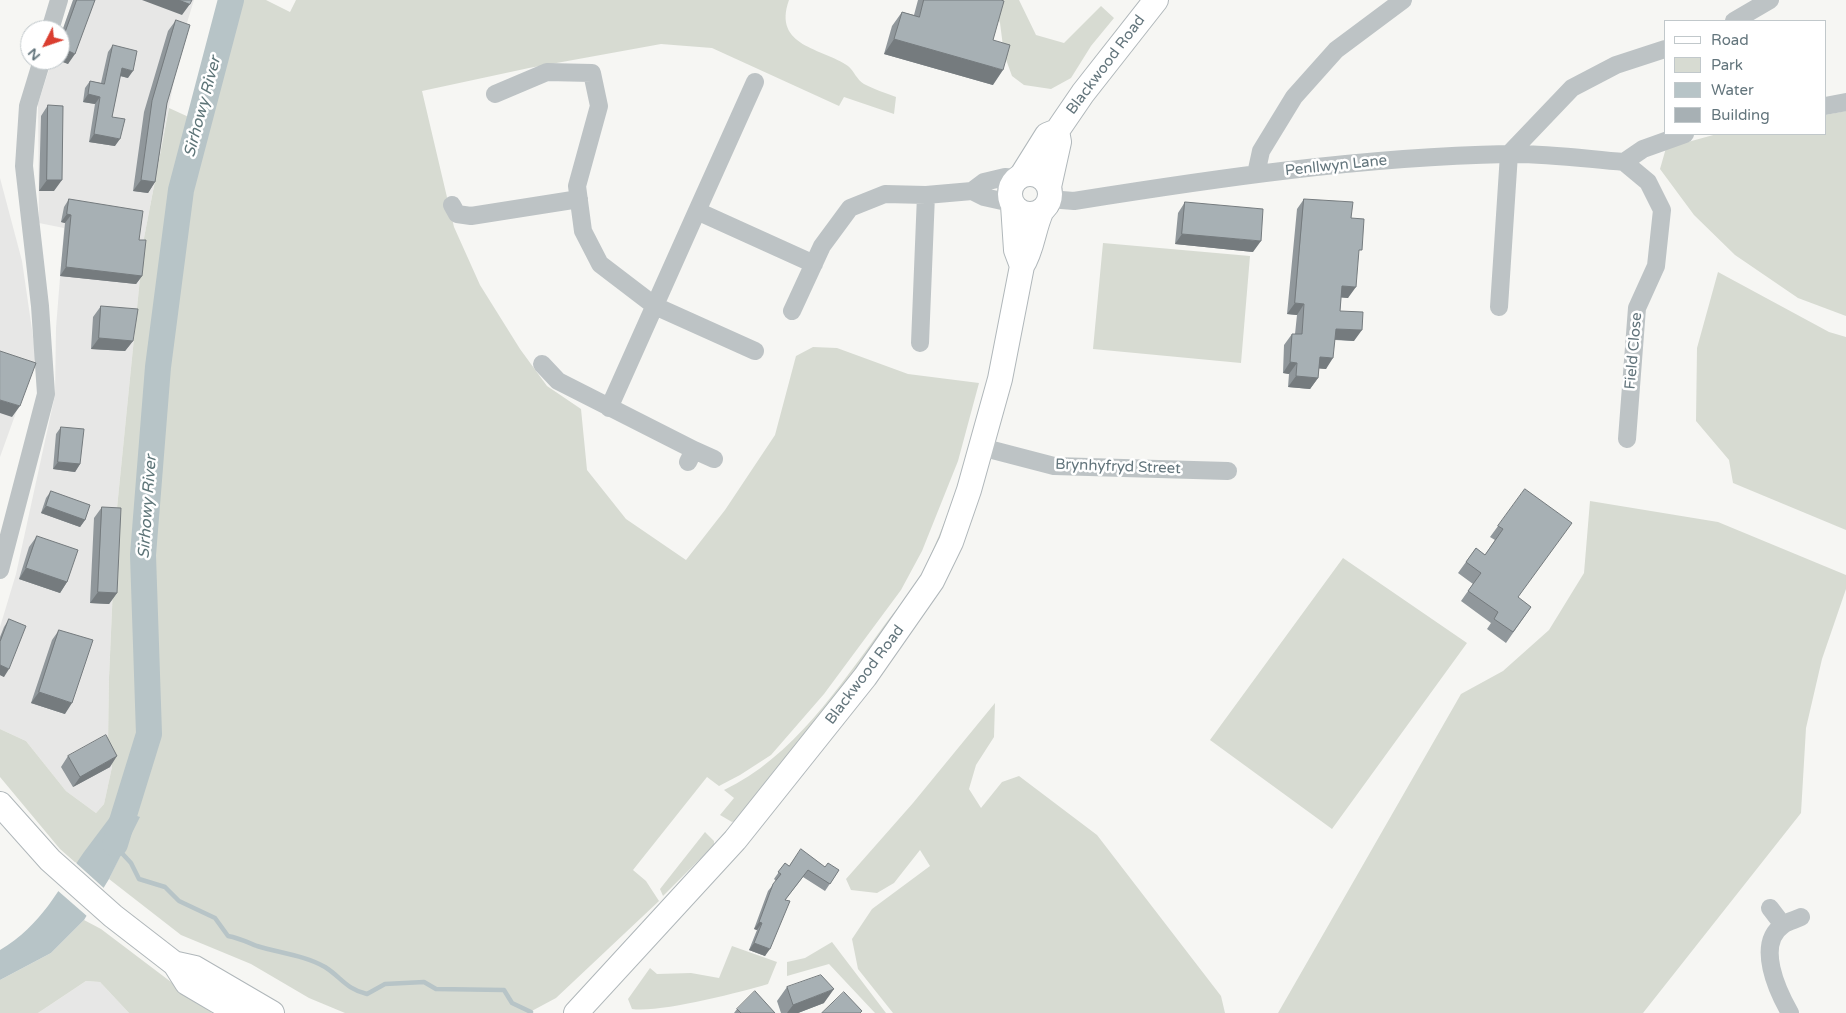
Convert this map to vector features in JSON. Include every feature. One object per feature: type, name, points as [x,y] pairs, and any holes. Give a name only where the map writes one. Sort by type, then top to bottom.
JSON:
[{"type":"main road","name":"Blackwood Road","points":[[1020,177],[1047,135],[1057,131],[1082,94],[1156,0]]},
{"type":"main road","name":"Blackwood Road","points":[[576,1013],[718,860],[822,733],[892,642],[932,582],[951,542],[969,490],[1000,380],[1022,266],[1030,253],[1035,226],[1047,199],[1059,142],[1057,131]]},
{"type":"main road","points":[[1038,176],[1047,199],[1029,214],[1023,213],[1012,204],[1009,192],[1020,177],[1038,176]]},
{"type":"main road","name":"Blackwood Road","points":[[1012,204],[1016,250],[1022,266]]},
{"type":"main road","points":[[0,804],[50,860],[113,916],[175,964],[187,983],[238,1013]]},
{"type":"main road","points":[[175,964],[194,968],[272,1013]]},
{"type":"street","points":[[53,20],[59,0]]},
{"type":"street","points":[[1256,174],[1261,151],[1294,97],[1336,50],[1403,0]]},
{"type":"street","points":[[1736,20],[1770,0]]},
{"type":"street","points":[[1499,307],[1509,154],[1572,88],[1616,65],[1664,49]]},
{"type":"street","points":[[0,570],[46,394],[40,306],[24,166],[28,106],[39,70]]},
{"type":"street","points":[[495,94],[546,72],[592,73],[599,106],[578,186],[583,232],[600,264],[655,306],[755,351]]},
{"type":"street","points":[[609,408],[755,82]]},
{"type":"street","points":[[1826,106],[1846,102]]},
{"type":"street","points":[[1624,162],[1643,149],[1682,135]]},
{"type":"street","name":"Penllwyn Lane","points":[[1047,199],[1074,201],[1256,174],[1423,157],[1509,154],[1624,162]]},
{"type":"street","name":"Field Close","points":[[1624,162],[1648,182],[1662,210],[1656,266],[1637,308],[1627,439]]},
{"type":"street","points":[[792,311],[822,246],[850,208],[885,194],[926,196],[972,191],[984,182],[1005,177],[1020,177]]},
{"type":"street","points":[[972,191],[984,197],[1012,204]]},
{"type":"street","points":[[920,343],[926,196]]},
{"type":"street","points":[[452,205],[457,214],[471,216],[579,199]]},
{"type":"street","points":[[697,210],[814,264]]},
{"type":"street","points":[[542,364],[558,381],[609,408],[691,456],[714,459]]},
{"type":"street","name":"Brynhyfryd Street","points":[[981,447],[1054,466],[1228,471]]},
{"type":"street","points":[[1770,908],[1783,925]]},
{"type":"street","points":[[1790,1013],[1778,992],[1771,972],[1771,948],[1775,933],[1783,925],[1801,917]]},
{"type":"shaded area","points":[[73,0],[194,0],[182,39],[144,238],[116,518],[109,678],[108,742],[112,767],[104,804],[96,813],[66,791],[26,741],[0,729],[0,627],[16,574],[55,395],[56,328],[64,228],[39,223],[38,104],[49,70],[70,70],[70,20],[66,20]]},
{"type":"shaded area","points":[[0,178],[22,261],[36,357],[0,457]]},
{"type":"shaded area","points":[[86,981],[100,982],[129,1013],[38,1013]]},
{"type":"green space","points":[[239,0],[266,0],[290,12],[296,0],[789,0],[786,16],[788,28],[794,37],[814,50],[848,66],[864,84],[896,97],[894,114],[844,97],[839,106],[712,48],[661,44],[529,68],[422,91],[454,227],[480,285],[520,349],[547,386],[581,409],[587,470],[626,519],[686,560],[725,510],[775,435],[796,356],[813,347],[837,348],[908,374],[979,383],[958,461],[922,551],[901,590],[824,694],[771,755],[719,786],[707,777],[633,870],[646,881],[659,901],[556,998],[528,1013],[345,1013],[309,998],[251,964],[181,935],[109,879],[139,817],[117,809],[77,864],[60,849],[0,777],[0,729],[26,741],[66,791],[96,813],[104,804],[112,767],[108,742],[109,678],[116,518],[144,238],[169,108],[204,124]]},
{"type":"green space","points":[[990,0],[1019,0],[1036,35],[1064,43],[1101,6],[1114,18],[1091,46],[1071,78],[1051,89],[1024,85],[1012,76],[1004,54],[1000,23]]},
{"type":"green space","points":[[1846,111],[1846,316],[1798,298],[1735,255],[1694,215],[1660,169],[1666,148],[1713,135],[1826,135],[1826,115]]},
{"type":"green space","points":[[1103,243],[1250,256],[1241,363],[1093,349]]},
{"type":"green space","points":[[1718,272],[1829,332],[1846,337],[1846,530],[1733,483],[1729,460],[1696,421],[1697,348]]},
{"type":"green space","points":[[987,382],[990,382],[964,482],[924,578],[884,638],[737,820],[732,822],[720,815],[734,798],[724,790],[749,776],[771,759],[813,719],[850,673],[919,578],[934,548],[952,502]]},
{"type":"green space","points":[[1590,501],[1718,522],[1846,575],[1846,589],[1822,659],[1806,728],[1801,813],[1643,1013],[1278,1013],[1461,694],[1503,671],[1549,630],[1584,573]]},
{"type":"green space","points":[[1343,558],[1467,643],[1332,829],[1210,740]]},
{"type":"green space","points":[[995,703],[994,737],[976,765],[969,789],[981,808],[1002,782],[1019,776],[1097,835],[1221,996],[1225,1013],[893,1013],[858,969],[852,939],[872,909],[930,866],[920,850],[894,883],[877,893],[851,890],[846,879],[913,803]]},
{"type":"green space","points":[[705,832],[714,841],[714,845],[663,896],[660,889]]},
{"type":"green space","points":[[84,920],[101,929],[212,1013],[129,1013],[100,982],[86,981],[38,1013],[0,1013],[0,980],[51,953]]},
{"type":"green space","points":[[832,942],[886,1013],[875,1013],[829,964],[787,976],[787,962],[805,958]]},
{"type":"green space","points":[[732,946],[777,962],[768,984],[679,1005],[632,1009],[628,999],[650,968],[657,974],[691,973],[719,978]]},
{"type":"water","points":[[117,808],[140,817],[109,879],[84,920],[51,953],[0,980],[0,950],[27,929],[48,906],[84,852]]},
{"type":"pier","points":[[75,862],[106,890],[88,917],[57,890]]},
{"type":"building","points":[[77,0],[95,0],[75,54],[70,52],[70,20]]},
{"type":"building","points":[[179,0],[192,0],[190,4]]},
{"type":"building","points":[[924,0],[1004,1],[993,40],[1010,45],[1003,70],[894,39],[902,12],[919,17]]},
{"type":"building","points":[[176,20],[190,25],[167,103],[155,182],[141,180],[152,101]]},
{"type":"building","points":[[113,45],[137,51],[133,71],[122,68],[112,117],[125,119],[120,139],[94,134],[100,97],[88,94],[90,81],[104,84]]},
{"type":"building","points":[[48,105],[63,106],[62,180],[47,180]]},
{"type":"building","points":[[69,199],[143,211],[139,240],[146,240],[142,276],[66,267],[71,215],[67,214]]},
{"type":"building","points":[[1304,199],[1353,202],[1351,218],[1364,219],[1362,250],[1359,250],[1356,287],[1342,286],[1340,311],[1363,312],[1362,330],[1336,329],[1333,358],[1320,357],[1318,378],[1296,376],[1297,363],[1290,362],[1292,334],[1302,334],[1304,304],[1295,303]]},
{"type":"building","points":[[1185,202],[1263,209],[1261,241],[1182,234]]},
{"type":"building","points":[[101,306],[138,309],[133,341],[99,338]]},
{"type":"building","points":[[0,351],[36,363],[20,406],[0,400]]},
{"type":"building","points":[[61,427],[84,429],[80,464],[58,462]]},
{"type":"building","points":[[1525,489],[1572,523],[1518,597],[1531,607],[1513,632],[1494,619],[1498,612],[1468,591],[1481,573],[1466,562],[1476,548],[1485,555],[1503,529],[1498,526]]},
{"type":"building","points":[[51,491],[90,505],[85,520],[46,506]]},
{"type":"building","points":[[102,507],[121,508],[117,593],[98,592]]},
{"type":"building","points":[[37,536],[78,550],[67,582],[26,568]]},
{"type":"building","points":[[9,619],[26,626],[9,669],[0,665],[0,642]]},
{"type":"building","points":[[59,630],[93,640],[72,703],[39,692]]},
{"type":"building","points":[[106,735],[117,756],[80,777],[68,756]]},
{"type":"building","points":[[801,849],[825,867],[828,863],[839,870],[830,884],[808,870],[785,900],[790,901],[770,949],[754,943],[762,923],[759,922],[773,884],[781,874],[778,872],[785,863],[789,866]]},
{"type":"building","points":[[821,975],[834,989],[793,1005],[787,987]]},
{"type":"building","points":[[755,991],[775,1013],[741,1013],[737,1009]]},
{"type":"building","points":[[844,992],[862,1011],[860,1013],[822,1013]]},
{"type":"waterway","name":"Sirhowy River","points":[[115,844],[149,734],[143,555],[158,367],[181,190],[231,0]]},
{"type":"waterway","points":[[119,850],[131,863],[139,879],[165,887],[179,901],[215,918],[228,936],[317,963],[360,992],[367,994],[385,984],[424,982],[436,989],[504,990],[512,1003],[531,1012]]}]
